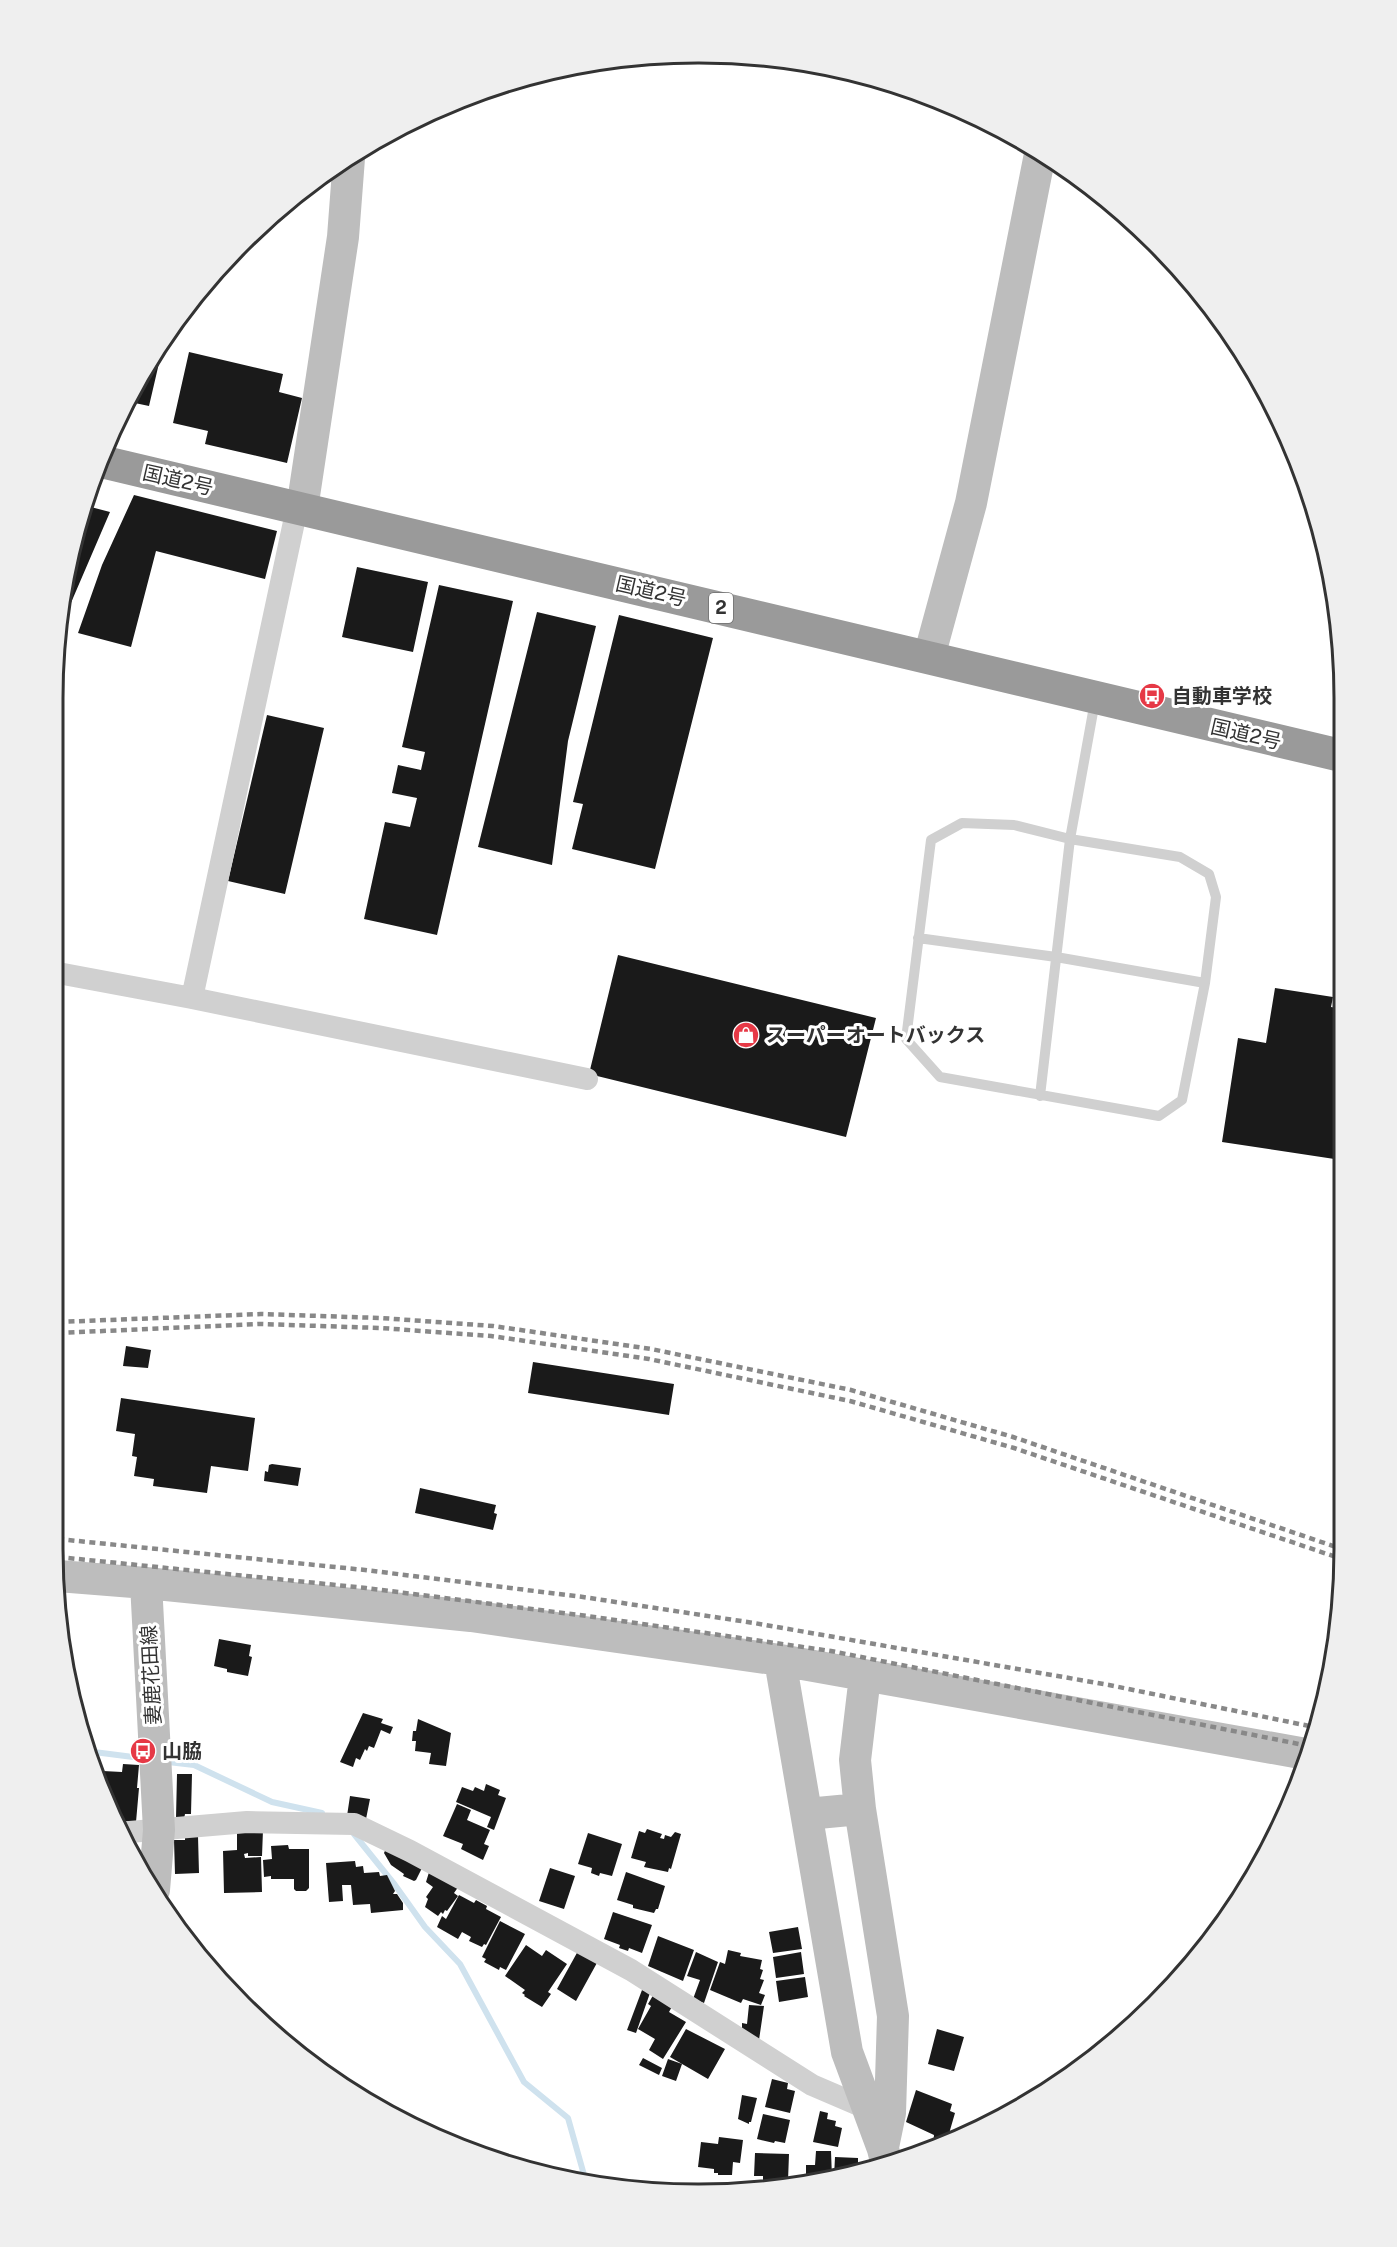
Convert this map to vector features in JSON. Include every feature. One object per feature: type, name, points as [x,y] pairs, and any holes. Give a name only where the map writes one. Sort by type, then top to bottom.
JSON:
[{"type":"highway","name":"国道2号","points":[[108,463],[1334,754]]},
{"type":"street","points":[[929,657],[971,503],[1038,162]]},
{"type":"street","points":[[192,998],[299,508],[343,237],[348,168]]},
{"type":"street","points":[[63,975],[192,998],[587,1079]]},
{"type":"street","points":[[64,1576],[471,1616],[780,1660],[1300,1753]]},
{"type":"street","name":"妻鹿花田線","points":[[146,1583],[159,1830],[155,1878]]},
{"type":"street","points":[[780,1660],[847,2052],[884,2156]]},
{"type":"street","points":[[865,1676],[855,1760],[860,1809],[893,2016],[887,2155]]},
{"type":"street","points":[[807,1814],[860,1809]]},
{"type":"street","points":[[130,1832],[247,1822],[354,1824],[410,1851],[631,1970],[813,2085],[868,2109]]},
{"type":"lane","points":[[1040,1096],[1070,839],[1096,698]]},
{"type":"lane","points":[[962,823],[1014,825],[1070,839],[1180,857],[1209,874],[1216,897],[1205,983],[1182,1100],[1159,1116],[939,1077],[906,1039],[918,938],[931,840],[962,823]]},
{"type":"lane","points":[[918,938],[1056,957],[1205,983]]},
{"type":"building","points":[[189,352],[283,374],[279,392],[302,398],[287,463],[205,444],[208,431],[173,423]]},
{"type":"building","points":[[159,363],[149,406],[136,403]]},
{"type":"building","points":[[134,495],[277,531],[265,579],[156,551],[131,647],[78,633],[102,565]]},
{"type":"building","points":[[93,508],[110,512],[70,606],[75,575]]},
{"type":"building","points":[[357,567],[428,582],[413,652],[342,637]]},
{"type":"building","points":[[439,585],[513,601],[437,935],[364,919],[385,822],[410,827],[417,798],[392,793],[398,765],[421,770],[425,752],[402,747]]},
{"type":"building","points":[[537,612],[596,626],[568,741],[552,865],[478,847]]},
{"type":"building","points":[[619,615],[713,638],[655,869],[572,849],[583,804],[573,802]]},
{"type":"building","points":[[267,715],[324,728],[285,894],[228,881]]},
{"type":"building","points":[[618,955],[876,1018],[846,1137],[589,1074]]},
{"type":"building","points":[[1275,988],[1333,997],[1331,1007],[1334,1008],[1334,1159],[1222,1142],[1238,1038],[1266,1043]]},
{"type":"building","points":[[126,1346],[151,1350],[148,1368],[123,1366]]},
{"type":"building","points":[[533,1362],[674,1384],[669,1415],[528,1393]]},
{"type":"building","points":[[121,1398],[255,1418],[248,1471],[211,1466],[207,1493],[153,1486],[154,1479],[134,1476],[137,1457],[132,1456],[135,1434],[116,1431]]},
{"type":"building","points":[[269,1465],[301,1468],[298,1486],[264,1481],[265,1471],[268,1472]]},
{"type":"building","points":[[420,1488],[496,1505],[494,1513],[497,1514],[493,1530],[415,1513]]},
{"type":"building","points":[[219,1639],[251,1645],[249,1656],[252,1657],[248,1676],[227,1672],[227,1669],[214,1666]]},
{"type":"building","points":[[363,1713],[383,1719],[381,1723],[393,1727],[390,1734],[381,1730],[374,1748],[369,1746],[367,1751],[365,1749],[360,1760],[356,1758],[353,1767],[340,1762]]},
{"type":"building","points":[[418,1719],[451,1733],[446,1766],[429,1764],[431,1753],[415,1751],[416,1741],[412,1741]]},
{"type":"building","points":[[123,1764],[139,1765],[136,1822],[125,1821],[103,1771],[122,1772]]},
{"type":"building","points":[[177,1774],[192,1774],[191,1814],[185,1814],[184,1819],[176,1818]]},
{"type":"building","points":[[486,1784],[500,1790],[498,1795],[506,1798],[494,1830],[487,1827],[491,1817],[456,1802],[462,1787],[473,1791],[475,1787],[484,1791]]},
{"type":"building","points":[[350,1796],[370,1799],[366,1819],[347,1816]]},
{"type":"building","points":[[457,1804],[471,1810],[467,1820],[490,1830],[484,1844],[489,1846],[483,1860],[461,1849],[463,1844],[443,1836]]},
{"type":"building","points":[[647,1829],[662,1834],[660,1838],[664,1839],[665,1835],[671,1837],[675,1832],[681,1834],[671,1869],[669,1868],[668,1872],[644,1867],[646,1862],[631,1858],[639,1831],[645,1833]]},
{"type":"building","points":[[263,1830],[262,1856],[244,1854],[245,1858],[261,1857],[262,1892],[224,1893],[223,1851],[237,1850],[237,1831]]},
{"type":"building","points":[[588,1833],[622,1844],[612,1876],[600,1873],[599,1876],[591,1873],[592,1868],[578,1864]]},
{"type":"building","points":[[185,1836],[198,1836],[199,1873],[175,1874],[174,1840],[185,1840]]},
{"type":"building","points":[[388,1844],[425,1862],[416,1880],[403,1876],[404,1874],[391,1865],[384,1853]]},
{"type":"building","points":[[288,1845],[289,1849],[309,1849],[309,1888],[306,1891],[294,1889],[294,1879],[264,1877],[263,1860],[272,1859],[271,1846]]},
{"type":"building","points":[[355,1861],[356,1867],[363,1866],[364,1873],[379,1872],[380,1876],[387,1875],[395,1891],[393,1894],[397,1894],[403,1903],[403,1910],[371,1913],[370,1904],[353,1905],[351,1885],[342,1885],[343,1901],[329,1902],[326,1863]]},
{"type":"building","points":[[550,1868],[575,1876],[564,1909],[539,1901]]},
{"type":"building","points":[[430,1869],[461,1883],[454,1893],[458,1896],[447,1911],[445,1910],[443,1914],[441,1912],[438,1916],[425,1907],[428,1899],[426,1897],[433,1887],[426,1882]]},
{"type":"building","points":[[626,1872],[665,1886],[658,1909],[654,1913],[633,1908],[633,1905],[617,1900]]},
{"type":"building","points":[[459,1895],[474,1903],[476,1900],[487,1906],[486,1909],[501,1917],[486,1945],[482,1947],[469,1941],[471,1937],[462,1932],[458,1939],[437,1927],[442,1916],[446,1919]]},
{"type":"building","points":[[613,1912],[652,1925],[642,1953],[629,1948],[628,1951],[619,1948],[620,1945],[604,1939]]},
{"type":"building","points":[[500,1921],[525,1934],[506,1970],[500,1967],[499,1970],[484,1962],[486,1959],[482,1957]]},
{"type":"building","points":[[798,1927],[802,1949],[773,1953],[769,1932]]},
{"type":"building","points":[[658,1936],[694,1950],[683,1981],[648,1966]]},
{"type":"building","points":[[526,1945],[542,1956],[546,1950],[567,1964],[548,1992],[551,1994],[542,2007],[524,1996],[522,1993],[525,1990],[505,1976]]},
{"type":"building","points":[[728,1950],[741,1953],[740,1956],[762,1960],[760,1969],[763,1970],[760,1979],[764,1980],[759,1993],[765,1995],[761,2005],[743,1999],[741,2003],[710,1990],[720,1962],[725,1964]]},
{"type":"building","points":[[578,1951],[598,1961],[576,2001],[557,1989]]},
{"type":"building","points":[[696,1952],[718,1962],[704,2003],[693,1999],[700,1980],[687,1976]]},
{"type":"building","points":[[801,1952],[804,1974],[776,1978],[773,1957]]},
{"type":"building","points":[[805,1977],[808,1997],[779,2002],[776,1981]]},
{"type":"building","points":[[642,1990],[650,1993],[636,2033],[627,2030]]},
{"type":"building","points":[[655,1992],[674,2003],[669,2012],[686,2022],[663,2059],[649,2050],[655,2039],[638,2029],[651,2006],[648,2004]]},
{"type":"building","points":[[749,2005],[764,2006],[759,2040],[742,2029],[742,2023],[747,2024]]},
{"type":"building","points":[[686,2029],[725,2049],[708,2079],[670,2057]]},
{"type":"building","points":[[937,2029],[964,2037],[954,2071],[928,2064]]},
{"type":"building","points":[[643,2058],[662,2068],[659,2075],[639,2065]]},
{"type":"building","points":[[668,2059],[682,2064],[676,2081],[662,2076]]},
{"type":"building","points":[[772,2079],[788,2083],[787,2089],[795,2091],[790,2113],[765,2107]]},
{"type":"building","points":[[916,2090],[952,2104],[950,2111],[955,2113],[949,2133],[934,2139],[934,2135],[906,2122]]},
{"type":"building","points":[[742,2095],[757,2098],[749,2124],[738,2119]]},
{"type":"building","points":[[820,2111],[828,2113],[827,2119],[836,2121],[835,2126],[842,2128],[838,2147],[813,2142]]},
{"type":"building","points":[[763,2114],[790,2120],[785,2143],[757,2139]]},
{"type":"building","points":[[719,2137],[743,2140],[740,2163],[733,2162],[732,2175],[718,2175],[714,2173],[714,2169],[698,2167],[701,2142],[718,2144]]},
{"type":"building","points":[[816,2151],[831,2151],[832,2170],[806,2175],[806,2165],[815,2165]]},
{"type":"building","points":[[755,2153],[789,2154],[788,2178],[763,2180],[763,2176],[754,2176]]},
{"type":"building","points":[[835,2157],[858,2158],[858,2163],[834,2169]]},
{"type":"waterway","points":[[97,1752],[141,1758]]},
{"type":"waterway","points":[[168,1762],[194,1765],[272,1802],[322,1813]]},
{"type":"waterway","points":[[354,1834],[425,1927],[460,1964],[524,2082],[568,2118],[584,2173]]},
{"type":"railway","points":[[63,1322],[261,1314],[381,1318],[493,1326],[651,1349],[851,1390],[1013,1437],[1334,1546]]},
{"type":"railway","points":[[63,1333],[260,1324],[381,1328],[491,1336],[649,1359],[850,1401],[1014,1448],[1334,1556]]},
{"type":"railway","points":[[63,1540],[365,1570],[583,1597],[754,1623],[1109,1685],[1308,1726]]},
{"type":"railway","points":[[63,1558],[366,1588],[587,1616],[831,1651],[1302,1745]]},
{"type":"place","name":"自動車学校","points":[[1152,696]]},
{"type":"place","name":"スーパーオートバックス","points":[[746,1035]]},
{"type":"place","name":"山脇","points":[[143,1751]]}]
